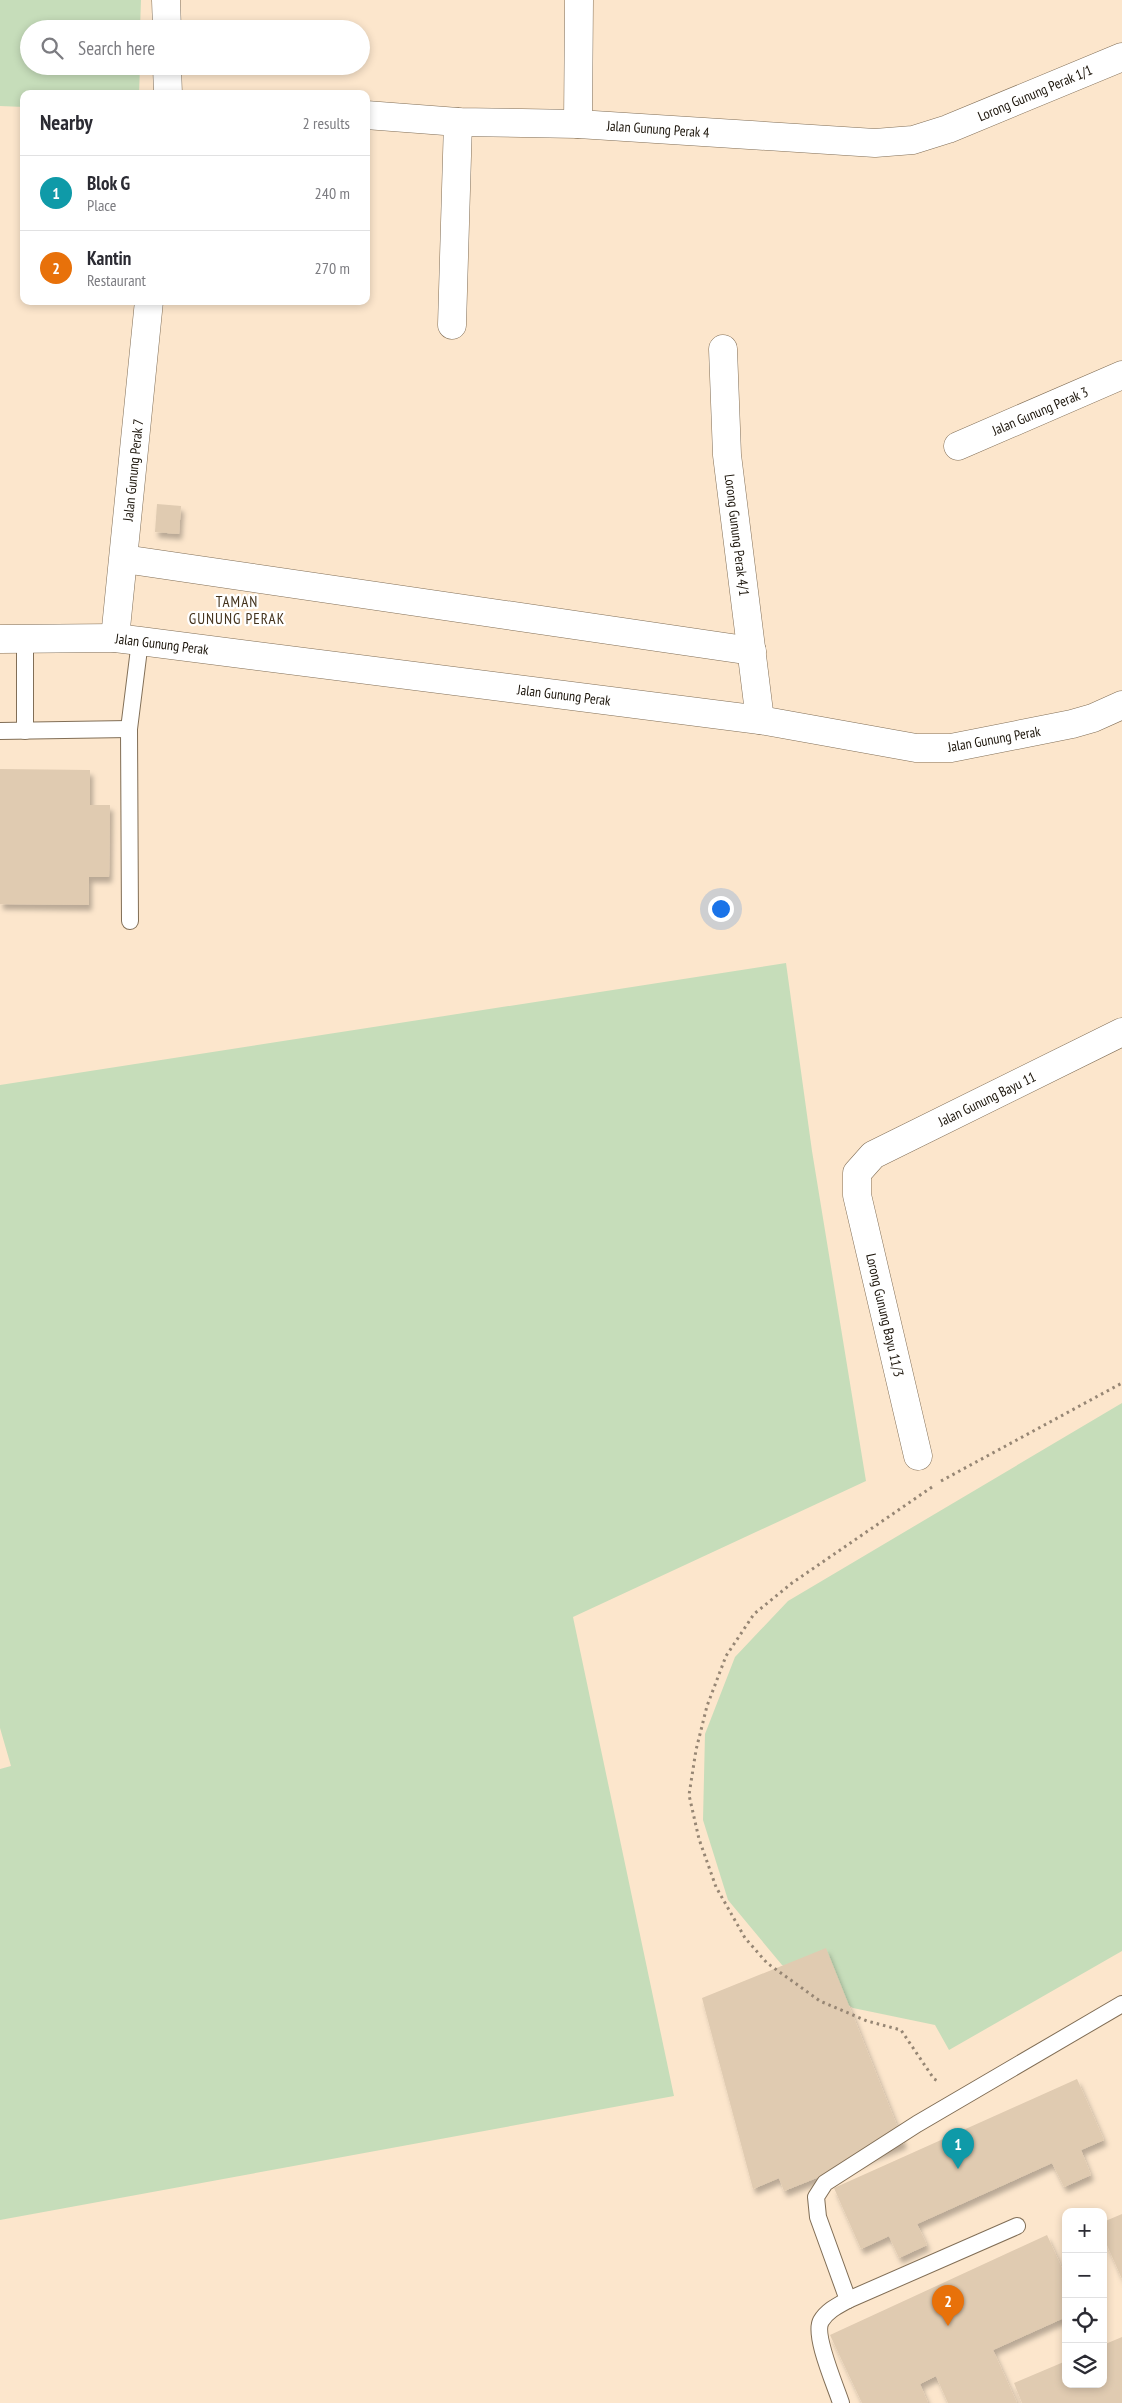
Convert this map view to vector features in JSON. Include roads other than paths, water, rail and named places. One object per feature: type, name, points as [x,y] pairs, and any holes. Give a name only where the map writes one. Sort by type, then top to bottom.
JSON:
[{"type":"street","points":[[166,0],[167,20]]},
{"type":"street","points":[[578,124],[579,0]]},
{"type":"street","name":"Lorong Gunung Perak 1/1","points":[[948,129],[1122,57]]},
{"type":"street","points":[[167,75],[168,90]]},
{"type":"street","name":"Jalan Gunung Perak 4","points":[[370,115],[458,122],[578,124],[875,143],[913,140],[948,129]]},
{"type":"street","points":[[452,326],[458,122]]},
{"type":"street","name":"Jalan Gunung Perak 7","points":[[128,639],[124,558],[149,305]]},
{"type":"street","name":"Lorong Gunung Perak 4/1","points":[[723,349],[727,455],[760,720]]},
{"type":"street","name":"Jalan Gunung Perak 3","points":[[958,446],[1122,375]]},
{"type":"street","points":[[124,558],[752,651]]},
{"type":"street","name":"Jalan Gunung Perak","points":[[12,639],[128,639],[760,720],[916,748],[951,748],[1072,724],[1093,718],[1122,705]]},
{"type":"street","name":"Jalan Gunung Bayu 11","points":[[857,1173],[873,1155],[1122,1032]]},
{"type":"street","name":"Lorong Gunung Bayu 11/3","points":[[857,1173],[857,1195],[918,1456]]},
{"type":"lane","points":[[12,639],[25,730]]},
{"type":"lane","points":[[128,639],[130,921]]},
{"type":"lane","points":[[0,731],[128,729]]},
{"type":"lane","points":[[848,2300],[818,2217],[816,2197],[825,2183],[965,2096],[1122,2004]]},
{"type":"lane","points":[[841,2403],[819,2338],[819,2323],[829,2310],[1017,2226]]},
{"type":"place","name":"Blok G","points":[[958,2169]]},
{"type":"place","name":"Kantin","points":[[948,2326]]},
{"type":"district","name":"TAMAN GUNUNG PERAK","points":[[237,610]]}]
